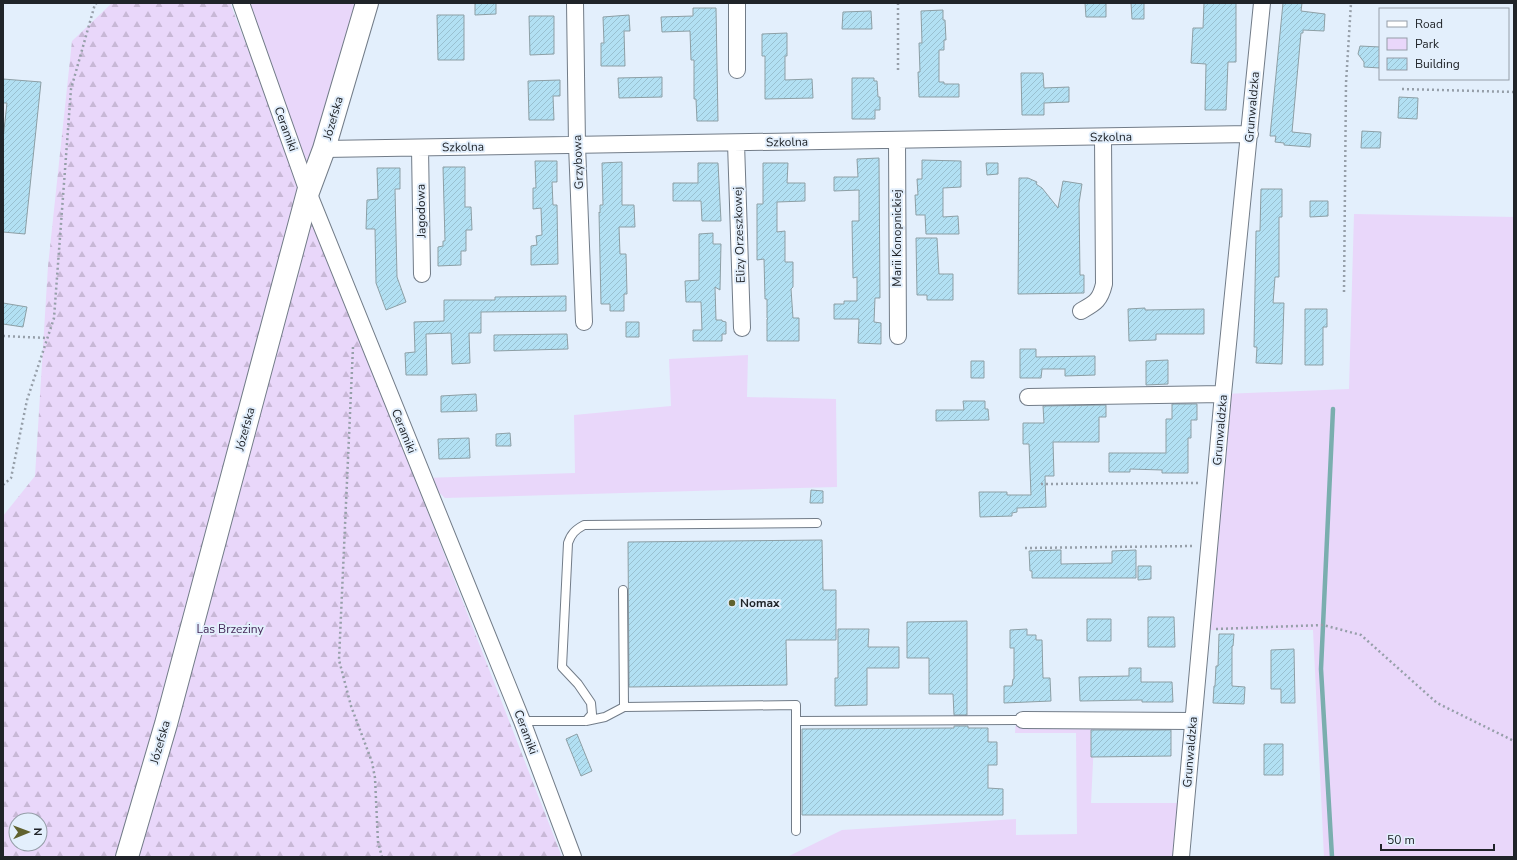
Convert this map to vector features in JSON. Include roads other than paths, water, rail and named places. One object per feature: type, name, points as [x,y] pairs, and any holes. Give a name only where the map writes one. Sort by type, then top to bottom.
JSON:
[{"type":"street","name":"Ceramiki","points":[[241,3],[308,192],[522,721],[573,857]]},
{"type":"street","name":"Józefska","points":[[127,857],[168,717],[308,192],[324,149],[366,3]]},
{"type":"street","name":"Grzybowa","points":[[575,3],[577,145],[584,322]]},
{"type":"street","points":[[736,3],[737,70]]},
{"type":"street","name":"Grunwaldzka","points":[[1181,857],[1223,394],[1262,3]]},
{"type":"street","name":"Szkolna","points":[[324,149],[1250,134]]},
{"type":"street","points":[[1081,311],[1096,302],[1102,292],[1104,284],[1103,137]]},
{"type":"street","name":"Marii Konopnickiej","points":[[897,140],[898,336]]},
{"type":"street","name":"Elizy Orzeszkowej","points":[[736,143],[742,328]]},
{"type":"street","name":"Jagodowa","points":[[420,148],[422,274]]},
{"type":"street","points":[[1028,397],[1223,394]]},
{"type":"street","points":[[1023,720],[1193,721]]},
{"type":"lane","points":[[586,721],[592,714],[591,703],[578,684],[562,667],[568,543],[572,534],[577,528],[584,525],[817,523]]},
{"type":"lane","points":[[623,590],[624,707]]},
{"type":"lane","points":[[522,721],[586,721],[605,717],[624,707],[796,705],[796,831]]},
{"type":"lane","points":[[796,721],[1023,720]]},
{"type":"waterway","points":[[1332,857],[1321,669],[1333,409]]},
{"type":"place","name":"Nomax","points":[[732,603]]},
{"type":"park label","name":"Las Brzeziny","points":[[230,629]]}]
